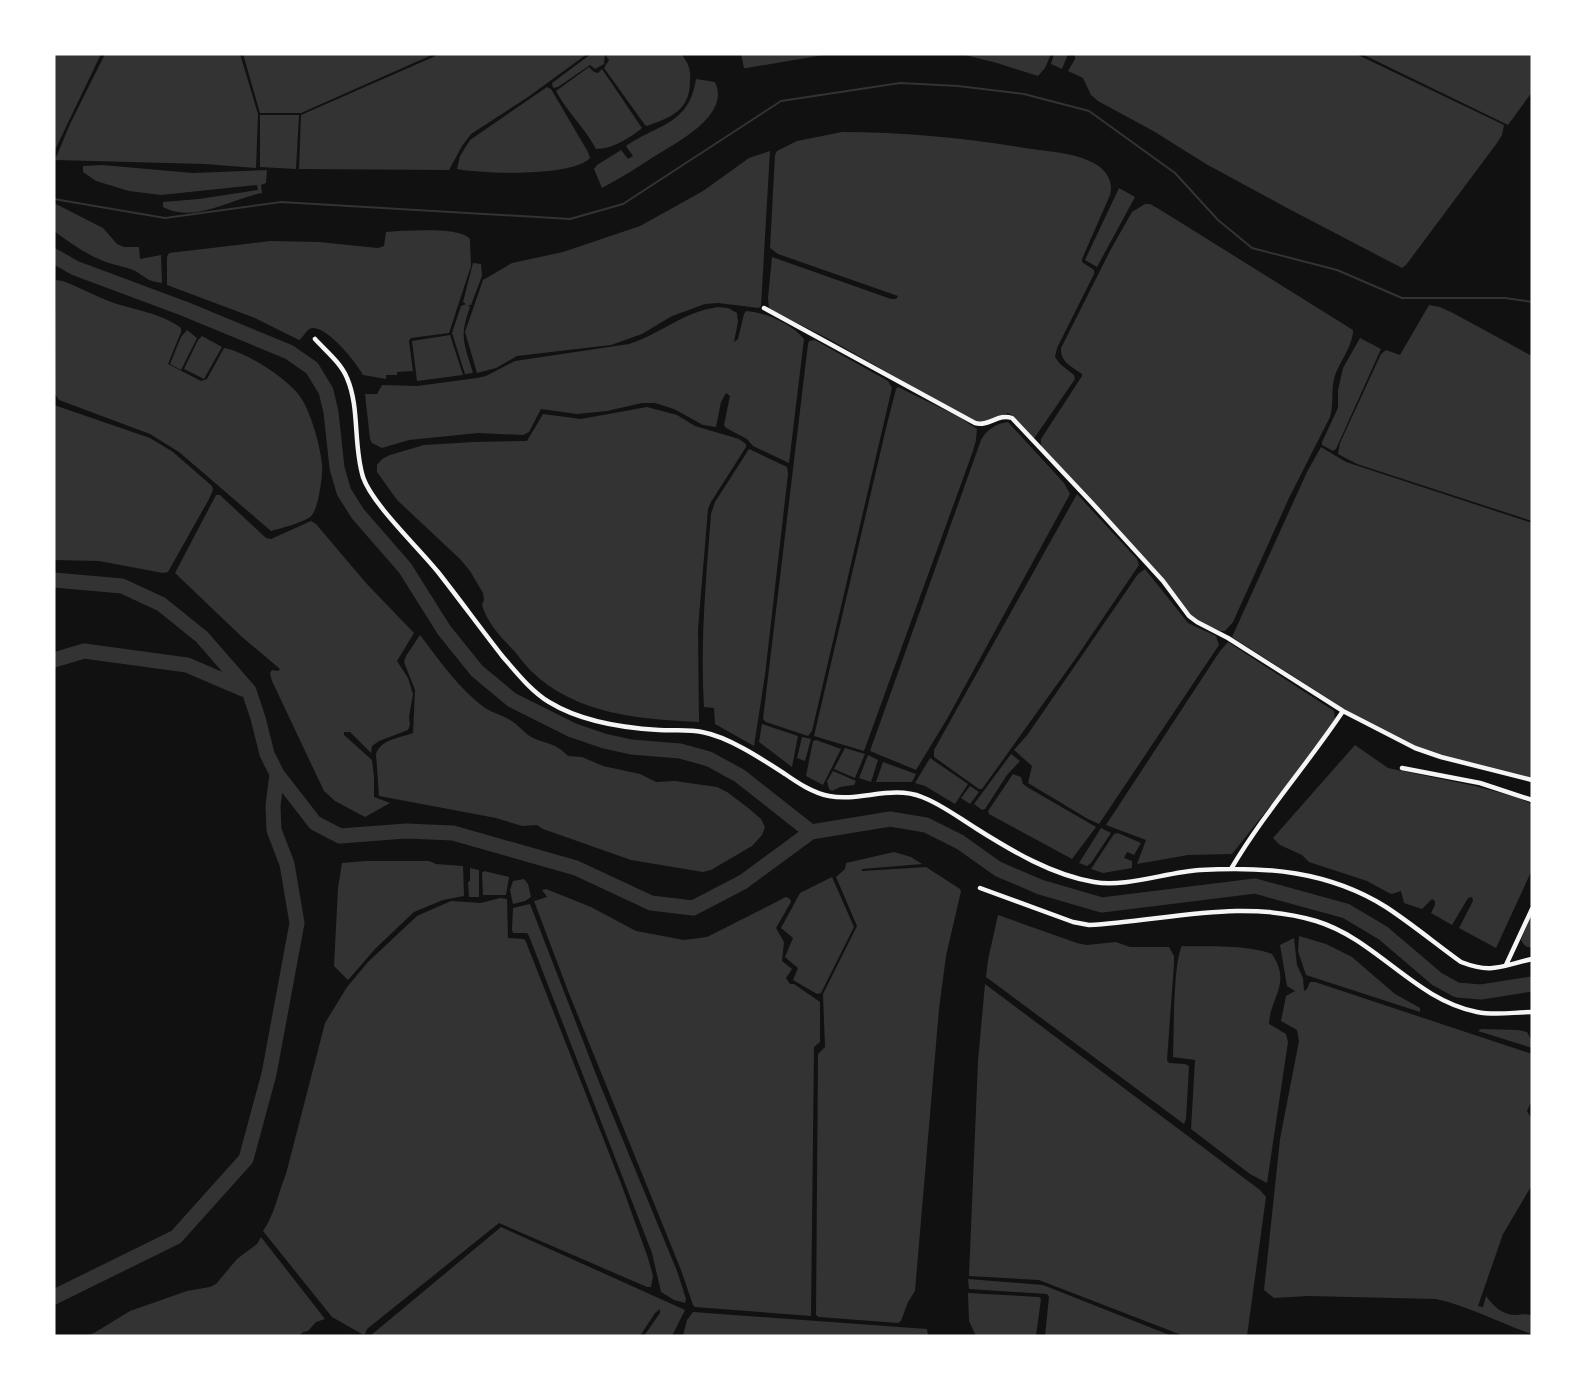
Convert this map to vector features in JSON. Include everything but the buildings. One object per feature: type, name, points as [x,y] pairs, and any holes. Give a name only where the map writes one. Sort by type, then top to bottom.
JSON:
[{"type":"street","points":[[764,308],[975,423],[981,425],[1000,417],[1012,418],[1163,581],[1189,616],[1197,622],[1228,638],[1343,711],[1415,748],[1441,757],[1532,780]]},
{"type":"street","points":[[315,339],[347,377],[363,477],[372,495],[438,572],[521,679],[548,702],[586,717],[621,725],[658,730],[690,730],[717,736],[802,785],[830,797],[891,793],[919,795],[1008,848],[1089,882],[1103,884],[1196,870],[1288,872],[1326,879],[1371,898],[1461,962],[1484,969],[1494,969],[1532,959]]},
{"type":"street","points":[[1231,869],[1267,813],[1343,711]]},
{"type":"street","points":[[1402,768],[1480,783],[1532,800]]},
{"type":"street","points":[[980,888],[1073,922],[1089,925],[1191,913],[1254,910],[1289,914],[1317,921],[1354,938],[1423,988],[1447,1002],[1487,1014],[1532,1012]]},
{"type":"street","points":[[1506,965],[1532,909]]},
{"type":"shaded area","points":[[54,54],[101,54],[54,152]]},
{"type":"shaded area","points":[[105,54],[240,54],[258,114],[256,168],[205,164],[55,160]]},
{"type":"shaded area","points":[[243,54],[434,54],[301,113],[260,113]]},
{"type":"shaded area","points":[[440,54],[587,54],[528,97],[471,134],[449,170],[299,169],[301,115]]},
{"type":"shaded area","points":[[591,54],[605,54],[604,64],[595,69],[590,65],[553,88],[552,83]]},
{"type":"shaded area","points":[[608,54],[681,54],[686,60],[690,77],[689,91],[683,106],[664,119],[645,125],[604,68],[609,60],[606,56]]},
{"type":"shaded area","points":[[741,54],[829,54],[744,68]]},
{"type":"shaded area","points":[[961,54],[1051,54],[1045,68],[1038,76]]},
{"type":"shaded area","points":[[1054,54],[1068,54],[1062,69],[1051,64]]},
{"type":"shaded area","points":[[1075,54],[1356,54],[1504,125],[1497,143],[1402,268],[1206,164],[1155,132],[1098,101],[1091,95],[1083,78],[1068,71],[1075,59]]},
{"type":"shaded area","points":[[1362,54],[1532,54],[1532,92],[1508,125]]},
{"type":"shaded area","points":[[589,67],[598,73],[602,69],[642,128],[632,136],[602,149],[596,149],[556,91]]},
{"type":"shaded area","points":[[696,79],[715,82],[718,94],[716,106],[709,116],[688,135],[602,188],[594,169],[597,165],[621,150],[628,159],[633,156],[626,146],[679,115],[687,106]]},
{"type":"shaded area","points":[[547,87],[551,89],[590,158],[580,164],[547,171],[506,173],[457,169],[460,156],[470,140]]},
{"type":"shaded area","points":[[260,115],[299,115],[296,169],[260,167]]},
{"type":"shaded area","points":[[842,132],[934,136],[1064,153],[1092,162],[1108,176],[1111,184],[1110,195],[1082,259],[1082,262],[1094,270],[1094,274],[1057,348],[1055,357],[1074,375],[1075,379],[1033,440],[1008,413],[984,422],[971,420],[827,338],[769,309],[772,257],[891,299],[896,299],[898,296],[778,254],[770,248],[777,151],[797,141]]},
{"type":"shaded area","points":[[770,151],[761,306],[759,308],[718,303],[705,304],[672,316],[642,334],[611,345],[517,356],[496,368],[477,373],[465,332],[483,280],[512,263],[563,252],[640,226],[703,191],[749,158]]},
{"type":"shaded area","points":[[102,165],[193,173],[267,170],[266,183],[261,185],[262,193],[213,209],[188,213],[175,212],[163,207],[163,202],[258,190],[257,185],[161,195],[129,191],[96,181],[83,172],[83,166]]},
{"type":"shaded area","points":[[1119,188],[1135,197],[1097,267],[1085,260]]},
{"type":"shaded area","points":[[54,203],[103,228],[117,244],[124,247],[139,247],[140,259],[161,255],[162,283],[99,259],[54,231]]},
{"type":"shaded area","points":[[1145,204],[1159,209],[1353,330],[1351,343],[1334,379],[1330,417],[1289,498],[1233,622],[1225,631],[1195,621],[1160,576],[1041,448],[1041,439],[1082,376],[1062,357],[1061,348],[1132,212]]},
{"type":"shaded area","points":[[437,230],[464,235],[470,239],[471,266],[449,333],[411,338],[409,341],[413,371],[386,375],[386,379],[363,375],[341,346],[318,329],[310,329],[299,340],[255,318],[167,285],[169,253],[270,241],[319,242],[378,248],[384,246],[386,232]]},
{"type":"shaded area","points":[[473,263],[481,264],[482,276],[471,305],[468,305],[470,307],[464,340],[473,373],[465,374],[452,333],[461,306],[466,304],[463,302]]},
{"type":"shaded area","points":[[56,280],[69,283],[111,302],[156,315],[181,328],[168,364],[201,381],[207,379],[224,348],[255,361],[287,383],[301,398],[308,412],[321,456],[321,482],[318,500],[312,515],[302,521],[271,531],[179,452],[150,434],[59,400],[55,394]]},
{"type":"shaded area","points":[[1429,305],[1453,313],[1532,356],[1532,521],[1357,464],[1338,454],[1340,443],[1381,354],[1386,350],[1400,355]]},
{"type":"shaded area","points":[[718,307],[728,308],[737,313],[738,322],[734,342],[738,339],[746,311],[778,320],[799,333],[804,339],[789,463],[753,446],[747,439],[726,428],[724,425],[730,396],[726,393],[721,402],[716,427],[703,425],[674,409],[655,403],[642,403],[607,411],[577,414],[541,409],[529,432],[523,435],[478,433],[409,440],[382,448],[372,443],[370,439],[365,394],[377,394],[382,385],[417,386],[477,378],[486,376],[515,361],[629,344],[693,313]]},
{"type":"shaded area","points":[[187,330],[197,338],[181,370],[170,364],[181,337]]},
{"type":"shaded area","points":[[450,335],[463,375],[417,381],[412,341]]},
{"type":"shaded area","points":[[202,336],[222,347],[204,379],[184,369]]},
{"type":"shaded area","points":[[1360,338],[1381,349],[1336,449],[1333,451],[1322,445],[1322,442],[1338,408],[1338,390],[1343,368]]},
{"type":"shaded area","points":[[815,340],[888,381],[892,388],[812,731],[808,736],[763,719],[808,344],[809,341]]},
{"type":"shaded area","points":[[898,387],[959,417],[977,429],[976,440],[864,751],[814,736],[887,424]]},
{"type":"shaded area","points":[[54,405],[150,438],[173,452],[212,486],[213,490],[209,499],[168,572],[99,561],[54,560]]},
{"type":"shaded area","points":[[647,407],[677,415],[695,426],[739,439],[746,444],[708,509],[698,629],[699,722],[655,719],[610,712],[589,706],[549,686],[529,669],[492,625],[482,605],[483,593],[470,571],[397,500],[377,472],[377,465],[382,459],[424,445],[527,441],[543,414],[581,419]]},
{"type":"shaded area","points":[[1008,422],[1064,483],[1070,494],[947,719],[916,770],[870,751],[981,440],[992,428]]},
{"type":"shaded area","points":[[1321,447],[1346,462],[1532,523],[1532,780],[1423,753],[1371,726],[1232,637],[1307,472]]},
{"type":"shaded area","points":[[749,449],[787,467],[788,474],[765,675],[754,746],[715,724],[714,708],[704,707],[703,683],[704,611],[711,514],[715,502]]},
{"type":"shaded area","points":[[1077,494],[1137,559],[1139,565],[1076,658],[982,789],[979,789],[934,757],[934,750]]},
{"type":"shaded area","points":[[216,495],[220,495],[266,538],[271,539],[311,521],[316,524],[366,583],[414,633],[397,661],[408,678],[413,694],[408,730],[379,741],[372,746],[371,753],[350,732],[344,732],[344,735],[372,760],[374,797],[390,803],[365,817],[335,801],[324,791],[272,681],[270,673],[272,670],[280,669],[242,637],[175,573]]},
{"type":"shaded area","points":[[1145,569],[1188,623],[1216,636],[1219,645],[1099,824],[1028,783],[1032,766],[1014,750],[1028,734],[1138,574]]},
{"type":"shaded area","points":[[420,635],[466,692],[485,708],[507,718],[528,735],[558,747],[568,756],[582,757],[603,766],[640,774],[656,782],[675,781],[717,787],[727,792],[761,819],[765,827],[762,835],[752,846],[711,870],[703,872],[631,860],[537,825],[522,826],[496,818],[379,796],[376,754],[378,749],[392,740],[413,733],[415,690],[404,662]]},
{"type":"shaded area","points":[[1228,642],[1334,711],[1335,720],[1311,755],[1232,854],[1188,855],[1137,864],[1146,840],[1106,825]]},
{"type":"shaded area","points":[[762,724],[798,736],[792,767],[759,742]]},
{"type":"shaded area","points":[[802,737],[811,739],[805,761],[797,758]]},
{"type":"shaded area","points":[[813,741],[841,749],[823,785],[806,776]]},
{"type":"shaded area","points":[[1355,745],[1388,768],[1475,786],[1516,797],[1532,804],[1532,870],[1496,948],[1459,928],[1473,901],[1472,897],[1468,898],[1452,925],[1431,913],[1435,905],[1432,899],[1422,909],[1404,903],[1401,891],[1392,894],[1367,881],[1309,862],[1302,855],[1280,845],[1273,838]]},
{"type":"shaded area","points":[[845,748],[865,754],[855,778],[834,769]]},
{"type":"shaded area","points":[[1011,754],[1020,761],[982,810],[974,804]]},
{"type":"shaded area","points":[[868,755],[878,760],[871,782],[859,778]]},
{"type":"shaded area","points":[[930,758],[968,784],[955,804],[925,786],[915,783]]},
{"type":"shaded area","points":[[883,762],[916,774],[912,782],[876,782]]},
{"type":"shaded area","points":[[833,771],[856,781],[854,785],[832,791],[829,789],[827,781]]},
{"type":"shaded area","points":[[1013,774],[1021,777],[1023,784],[1027,787],[1096,827],[1072,859],[989,814],[988,811]]},
{"type":"shaded area","points":[[970,786],[979,792],[970,804],[961,798]]},
{"type":"shaded area","points":[[1101,828],[1111,833],[1091,863],[1087,866],[1079,863]]},
{"type":"shaded area","points":[[1118,833],[1141,843],[1134,855],[1127,852],[1124,858],[1132,861],[1132,868],[1103,873],[1091,869],[1114,834]]},
{"type":"shaded area","points":[[894,852],[911,857],[922,864],[862,869],[862,871],[926,867],[961,891],[946,956],[939,1009],[915,1291],[898,1323],[816,1315],[818,1054],[825,1047],[823,994],[857,926],[836,877],[845,869],[846,863]]},
{"type":"shaded area","points":[[429,861],[436,864],[463,866],[464,896],[443,900],[414,912],[375,949],[348,980],[334,966],[338,888],[342,863]]},
{"type":"shaded area","points":[[470,868],[479,870],[479,897],[469,897]]},
{"type":"shaded area","points":[[484,871],[509,877],[506,895],[483,895],[482,873]]},
{"type":"shaded area","points":[[832,877],[854,927],[821,993],[817,994],[793,980],[798,968],[785,957],[793,938],[781,928],[800,893]]},
{"type":"shaded area","points":[[524,879],[528,884],[531,897],[513,904],[510,890],[513,881]]},
{"type":"shaded area","points":[[546,889],[591,907],[636,931],[684,940],[707,937],[786,897],[790,899],[791,902],[776,928],[784,942],[782,961],[792,969],[786,978],[790,984],[794,984],[820,1002],[820,1042],[814,1047],[811,1316],[695,1307],[693,1305],[534,901],[547,897],[542,890]]},
{"type":"shaded area","points":[[500,898],[507,899],[508,938],[524,939],[526,942],[622,1186],[648,1258],[653,1276],[651,1287],[499,1223],[367,1329],[365,1334],[362,1334],[332,1317],[263,1231],[286,1174],[325,1023],[347,987],[368,962],[417,916],[451,901],[481,903]]},
{"type":"shaded area","points":[[530,904],[599,1082],[677,1271],[686,1299],[685,1303],[674,1300],[661,1292],[652,1253],[529,936],[527,933],[513,933],[513,908]]},
{"type":"shaded area","points":[[1532,913],[1532,947],[1530,947],[1525,946],[1521,940]]},
{"type":"shaded area","points":[[998,915],[1087,945],[1116,942],[1130,947],[1169,947],[1174,956],[1174,964],[1167,1060],[1169,1063],[1189,1066],[1184,1124],[986,977]]},
{"type":"shaded area","points":[[1299,936],[1326,944],[1352,957],[1395,994],[1420,1008],[1420,1012],[1306,975],[1298,951]]},
{"type":"shaded area","points":[[1294,938],[1297,965],[1303,978],[1304,991],[1310,982],[1315,982],[1532,1054],[1532,1100],[1527,1111],[1532,1119],[1532,1185],[1503,1234],[1478,1306],[1483,1307],[1486,1296],[1503,1312],[1511,1315],[1532,1316],[1532,1334],[1436,1299],[1308,1296],[1274,1298],[1264,1290],[1280,1139],[1299,1041],[1297,1030],[1281,1021],[1286,996],[1295,991],[1287,986],[1280,945]]},
{"type":"shaded area","points":[[1182,946],[1227,947],[1262,951],[1272,954],[1278,965],[1280,982],[1269,1024],[1286,1034],[1288,1042],[1267,1183],[1250,1174],[1191,1129],[1195,1060],[1173,1057],[1175,983]]},
{"type":"shaded area","points":[[985,984],[1260,1190],[1266,1197],[1247,1336],[1184,1336],[1039,1280],[969,1276],[978,1061]]},
{"type":"shaded area","points":[[1481,1029],[1527,1032],[1532,1041],[1532,1048],[1478,1031]]},
{"type":"shaded area","points":[[501,1227],[685,1310],[672,1336],[644,1336],[660,1313],[660,1309],[640,1336],[370,1336]]},
{"type":"shaded area","points":[[261,1237],[325,1319],[316,1322],[308,1331],[299,1336],[85,1336],[130,1311],[187,1291],[216,1284],[237,1259],[257,1244]]},
{"type":"shaded area","points":[[968,1279],[1043,1285],[1172,1336],[1045,1336],[1049,1297],[1047,1294],[969,1289]]},
{"type":"shaded area","points":[[968,1293],[1039,1297],[1041,1299],[1036,1336],[976,1336],[969,1321]]},
{"type":"shaded area","points":[[693,1312],[927,1329],[928,1336],[683,1336],[687,1320]]},
{"type":"waterway","points":[[54,199],[165,218],[281,202],[570,219],[623,204],[781,101],[900,83],[958,86],[1024,94],[1089,111],[1175,173],[1218,220],[1252,248],[1337,270],[1402,298],[1505,298],[1532,302]]},
{"type":"waterway","points":[[54,256],[75,268],[185,309],[289,352],[312,368],[326,391],[331,412],[337,468],[344,492],[358,514],[405,568],[444,630],[477,671],[512,700],[572,730],[604,741],[631,747],[680,751],[709,759],[740,776],[811,832]]},
{"type":"waterway","points":[[54,580],[122,586],[161,604],[202,637],[249,691],[267,754],[277,774],[315,823],[340,836],[406,831],[453,833],[576,868],[651,903],[693,908],[743,882],[811,832],[890,819],[926,825],[960,842],[998,869],[1040,887],[1102,905],[1255,886],[1346,911],[1383,933],[1437,979],[1457,990],[1481,992],[1532,984]]},
{"type":"waterway","points":[[54,660],[84,651],[187,665],[243,689]]},
{"type":"waterway","points":[[54,1297],[176,1237],[246,1159],[269,1074],[297,923],[287,864],[274,830],[273,806],[277,774]]}]
